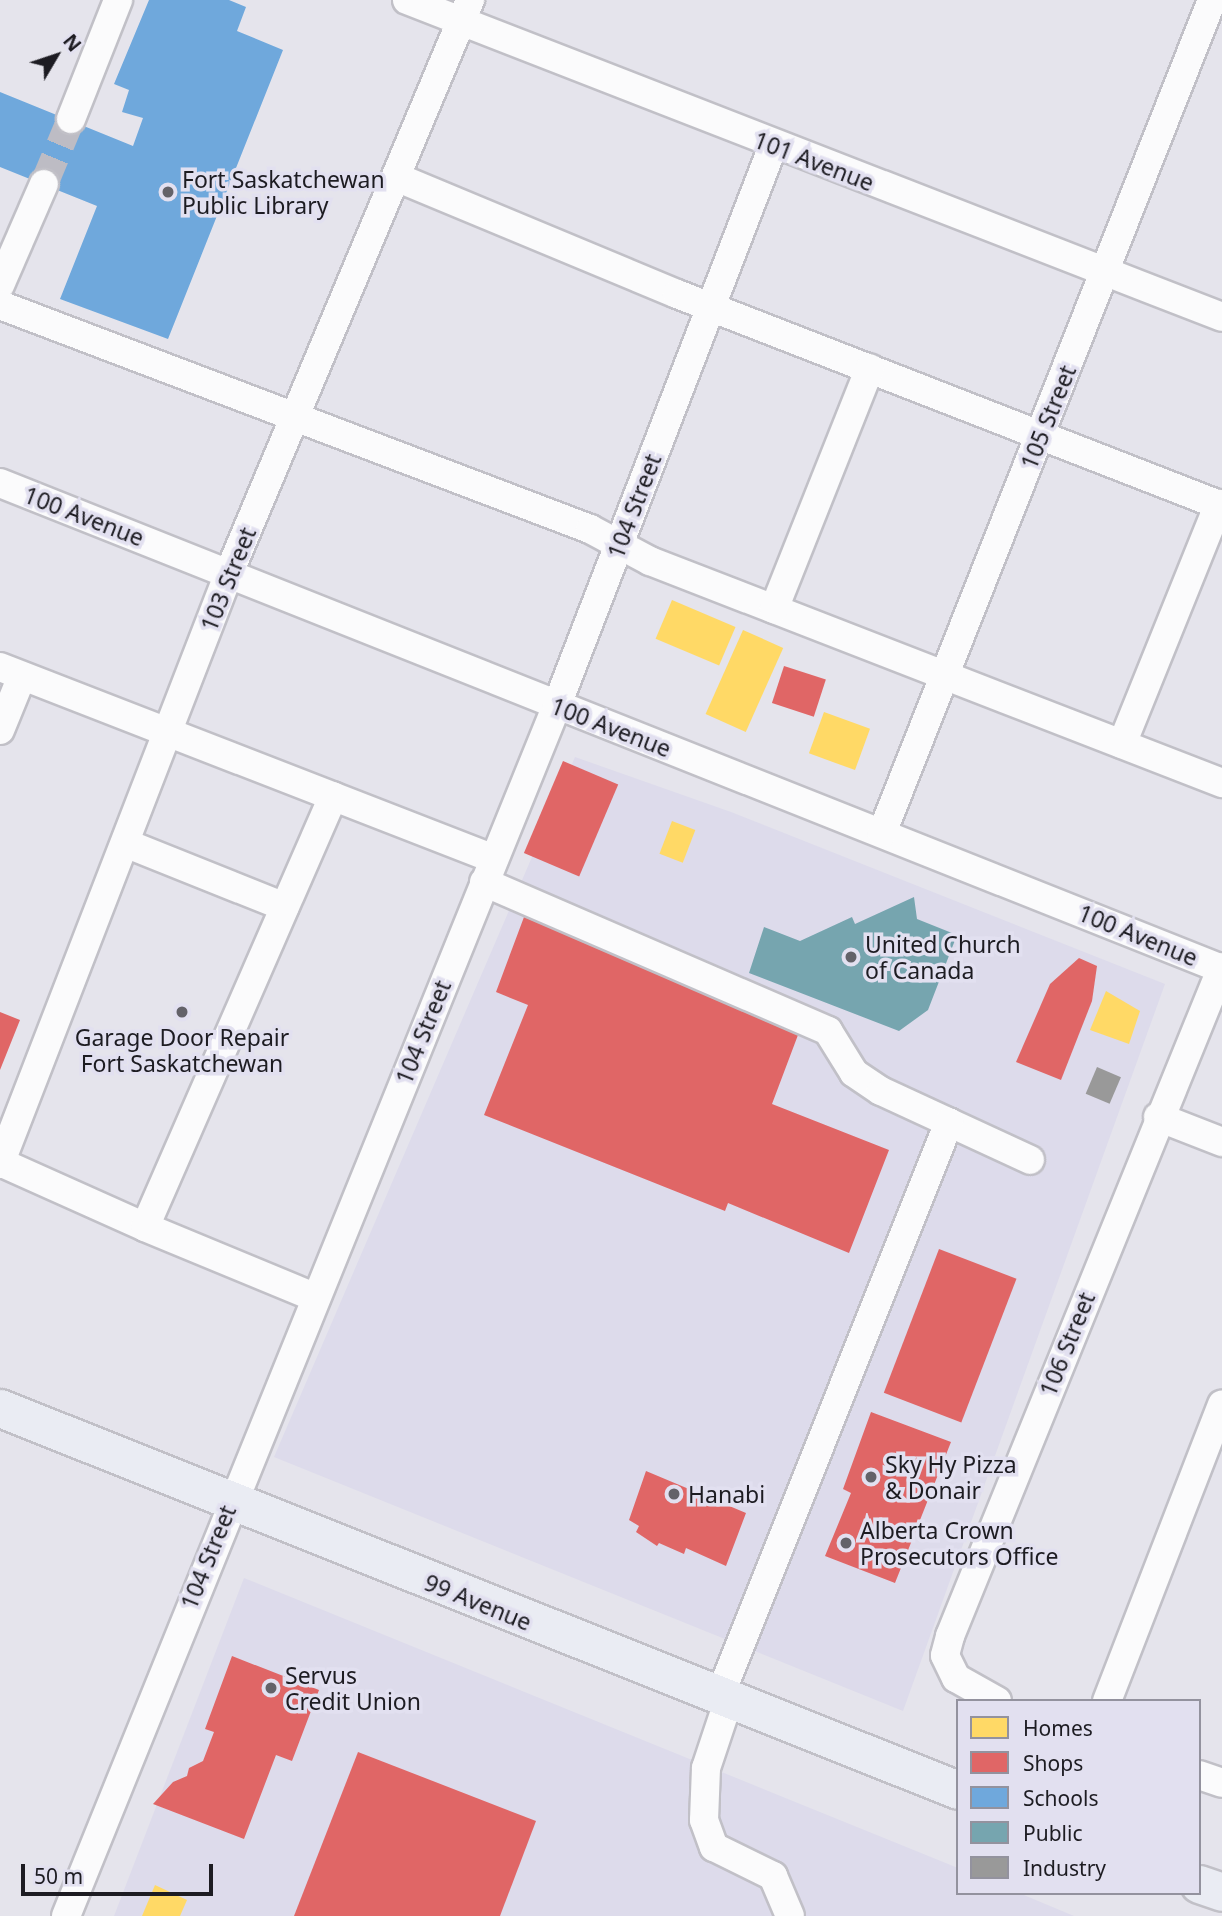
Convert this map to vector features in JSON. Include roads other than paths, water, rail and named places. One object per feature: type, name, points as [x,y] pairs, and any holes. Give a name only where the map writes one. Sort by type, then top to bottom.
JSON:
[{"type":"main road","name":"99 Avenue","points":[[0,1408],[229,1503],[956,1789]]},
{"type":"main road","points":[[1201,1885],[1222,1892]]},
{"type":"street","points":[[71,119],[118,0]]},
{"type":"street","name":"101 Avenue","points":[[407,0],[466,11],[773,146],[1222,317]]},
{"type":"street","name":"105 Street","points":[[882,833],[1107,272],[1212,0]]},
{"type":"street","name":"103 Street","points":[[0,1163],[229,573],[466,11]]},
{"type":"street","name":"104 Street","points":[[66,1916],[229,1503],[557,705],[773,146]]},
{"type":"street","points":[[396,177],[711,306],[1220,505],[1122,744]]},
{"type":"street","points":[[0,285],[44,184]]},
{"type":"street","points":[[0,305],[620,543],[650,561],[1222,783]]},
{"type":"street","points":[[774,609],[870,368]]},
{"type":"street","name":"100 Avenue","points":[[0,483],[1222,968]]},
{"type":"street","points":[[0,730],[11,671],[170,730],[333,796],[828,1031],[854,1073],[881,1091],[1030,1160]]},
{"type":"street","points":[[145,1227],[333,796]]},
{"type":"street","points":[[125,843],[285,907]]},
{"type":"street","name":"106 Street","points":[[993,1699],[956,1678],[945,1654],[950,1636],[1158,1117],[1222,968]]},
{"type":"street","points":[[1158,1117],[1222,1142]]},
{"type":"street","points":[[790,1916],[773,1876],[714,1847],[704,1821],[706,1769],[724,1700],[949,1122]]},
{"type":"street","points":[[0,1163],[314,1297]]},
{"type":"street","points":[[1108,1699],[1222,1405]]},
{"type":"street","points":[[1201,1776],[1222,1783]]},
{"type":"tunnel","points":[[44,184],[71,119]]},
{"type":"place","name":"Fort Saskatchewan Public Library","points":[[168,192]]},
{"type":"place","name":"United Church of Canada","points":[[851,957]]},
{"type":"place","name":"Garage Door Repair Fort Saskatchewan","points":[[182,1012]]},
{"type":"place","name":"Sky Hy Pizza & Donair","points":[[871,1477]]},
{"type":"place","name":"Hanabi","points":[[674,1494]]},
{"type":"place","name":"Alberta Crown Prosecutors Office","points":[[846,1543]]},
{"type":"place","name":"Servus Credit Union","points":[[271,1688]]}]
